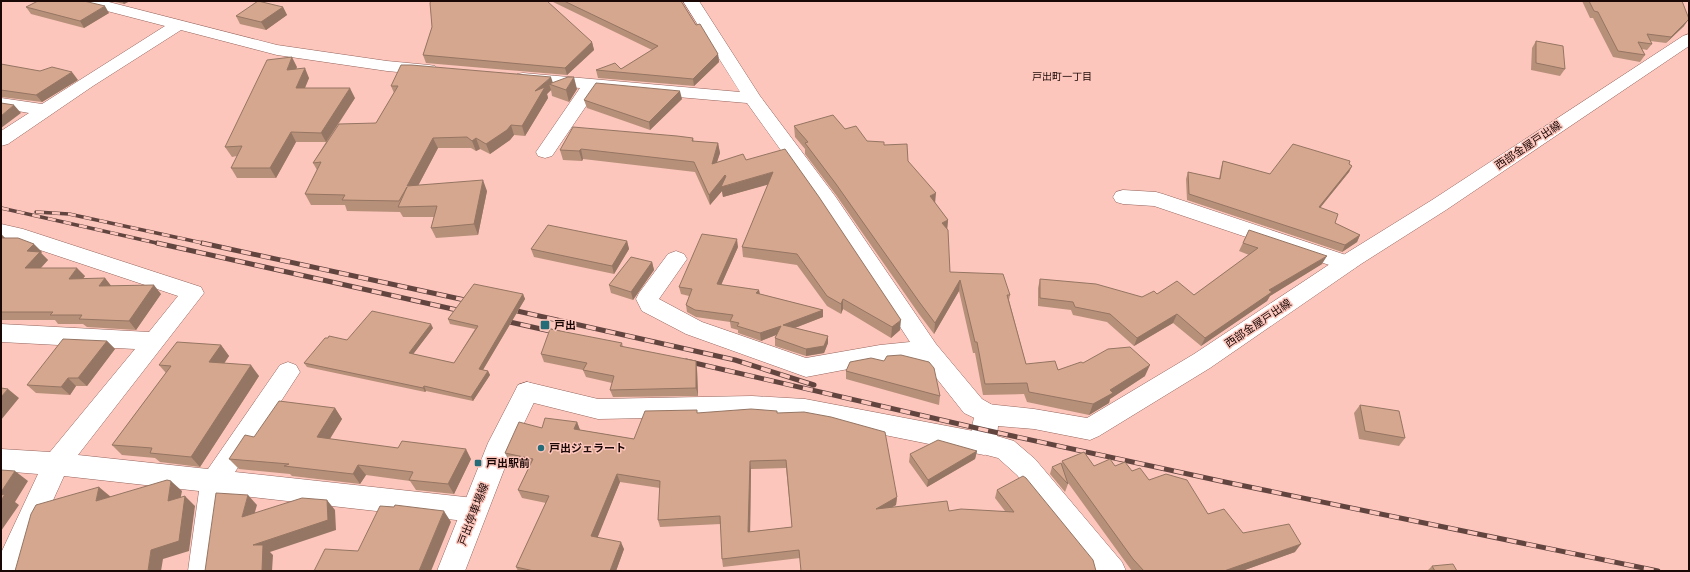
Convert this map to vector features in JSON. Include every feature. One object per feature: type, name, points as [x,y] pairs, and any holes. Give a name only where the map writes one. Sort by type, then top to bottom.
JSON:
[{"type":"street","points":[[86,1],[277,50],[387,66],[448,72]]},
{"type":"street","points":[[691,1],[753,98],[828,201],[928,350],[973,406],[987,414],[984,444],[1005,450],[1026,467],[1112,571]]},
{"type":"street","points":[[1,140],[44,110],[178,25]]},
{"type":"street","name":"西部金屋戸出線","points":[[987,414],[1034,419],[1090,429],[1202,361],[1347,263],[1439,205],[1689,39]]},
{"type":"street","points":[[509,77],[753,98]]},
{"type":"street","points":[[545,152],[592,84]]},
{"type":"street","points":[[1,103],[44,110]]},
{"type":"street","points":[[1123,197],[1156,199],[1347,263]]},
{"type":"street","points":[[1,231],[16,234],[193,292],[56,464],[7,559]]},
{"type":"street","points":[[676,259],[647,299],[650,305],[694,328],[786,362],[806,368],[880,354],[928,350]]},
{"type":"street","points":[[1,334],[153,341]]},
{"type":"street","points":[[202,571],[213,482],[288,372]]},
{"type":"street","name":"戸出停車場線","points":[[451,571],[501,443],[527,392],[598,409],[752,406],[805,409],[984,444]]},
{"type":"street","points":[[1,460],[56,464],[474,510]]},
{"type":"building","points":[[38,1],[84,1],[105,6],[80,21],[26,7]]},
{"type":"building","points":[[258,1],[283,7],[261,22],[236,16]]},
{"type":"building","points":[[431,1],[547,1],[592,42],[565,68],[423,55],[432,27]]},
{"type":"building","points":[[564,1],[681,1],[696,25],[700,24],[718,54],[693,79],[596,70],[615,63],[621,69],[658,46]]},
{"type":"building","points":[[1589,1],[1682,1],[1689,19],[1671,37],[1647,34],[1652,44],[1638,42],[1645,55],[1618,51],[1598,12],[1594,11]]},
{"type":"building","points":[[1536,41],[1563,46],[1565,69],[1536,63]]},
{"type":"building","points":[[292,57],[287,70],[305,68],[296,88],[350,88],[321,133],[291,132],[270,168],[231,168],[242,146],[225,147],[267,60]]},
{"type":"building","points":[[1,64],[40,71],[52,67],[72,72],[36,95],[1,90]]},
{"type":"building","points":[[401,65],[551,77],[535,91],[545,87],[522,126],[511,125],[507,130],[486,144],[476,138],[472,141],[467,137],[433,138],[407,186],[483,180],[474,224],[431,228],[437,206],[398,207],[407,187],[399,201],[342,200],[345,195],[305,194],[321,162],[313,163],[339,124],[376,123],[398,86],[391,86]]},
{"type":"building","points":[[568,77],[574,77],[566,90],[549,84]]},
{"type":"building","points":[[596,83],[680,91],[649,122],[584,100]]},
{"type":"building","points":[[1,103],[14,105],[1,116]]},
{"type":"building","points":[[833,115],[845,129],[856,126],[867,141],[884,142],[884,145],[907,144],[908,161],[936,193],[930,196],[948,220],[942,223],[948,230],[950,272],[1003,274],[1010,295],[1007,295],[1026,364],[1055,361],[1058,370],[1081,362],[1083,363],[1108,349],[1130,347],[1150,365],[1110,390],[1113,393],[1093,404],[1029,392],[1027,383],[985,384],[977,342],[975,342],[960,280],[935,323],[805,143],[808,142],[794,126]]},
{"type":"building","points":[[573,127],[677,136],[693,138],[692,141],[718,143],[712,164],[743,154],[746,160],[785,149],[901,320],[892,327],[843,299],[841,304],[827,296],[797,254],[742,247],[773,172],[721,187],[726,176],[725,175],[709,195],[694,162],[581,149],[579,151],[560,150]]},
{"type":"building","points":[[1293,144],[1350,161],[1349,164],[1352,166],[1319,207],[1338,214],[1335,223],[1360,235],[1345,245],[1189,194],[1188,172],[1220,179],[1223,161],[1270,174]]},
{"type":"building","points":[[548,225],[627,241],[612,266],[531,249]]},
{"type":"building","points":[[1249,230],[1327,256],[1269,290],[1272,292],[1205,338],[1177,314],[1137,338],[1110,314],[1075,307],[1073,302],[1040,298],[1040,279],[1096,284],[1142,297],[1154,291],[1157,294],[1177,281],[1194,295],[1258,248],[1243,243]]},
{"type":"building","points":[[702,234],[737,239],[717,284],[759,290],[756,293],[823,310],[783,325],[828,336],[824,346],[806,349],[775,338],[781,326],[760,333],[737,326],[739,323],[730,321],[733,315],[695,310],[686,305],[692,289],[679,287]]},
{"type":"building","points":[[1,238],[18,238],[34,244],[27,251],[40,252],[25,268],[77,268],[69,279],[105,278],[99,286],[154,285],[129,321],[79,319],[82,315],[50,315],[53,312],[1,312]]},
{"type":"building","points":[[631,257],[652,262],[631,292],[609,285]]},
{"type":"building","points":[[474,284],[523,294],[479,369],[488,371],[471,397],[424,386],[423,388],[304,363],[325,338],[328,338],[329,336],[347,340],[372,311],[431,324],[409,353],[454,363],[478,326],[448,319]]},
{"type":"building","points":[[550,329],[622,343],[620,346],[696,361],[696,388],[610,390],[614,376],[583,370],[587,363],[541,354]]},
{"type":"building","points":[[63,339],[107,341],[78,378],[68,378],[61,387],[27,385]]},
{"type":"building","points":[[177,342],[221,345],[209,362],[251,365],[191,457],[150,453],[152,448],[112,445],[171,366],[159,365]]},
{"type":"building","points":[[901,355],[929,362],[934,368],[940,396],[846,371],[850,362],[871,358],[884,361],[887,356]]},
{"type":"building","points":[[1,388],[8,389],[1,397]]},
{"type":"building","points":[[279,401],[335,408],[317,437],[398,448],[402,441],[466,449],[448,484],[409,480],[413,472],[358,465],[353,474],[284,466],[289,464],[229,459],[245,435],[254,437]]},
{"type":"building","points":[[1360,405],[1399,411],[1405,438],[1365,431]]},
{"type":"building","points":[[751,409],[777,411],[777,413],[804,412],[831,417],[885,432],[897,497],[876,509],[947,501],[949,511],[961,509],[1014,512],[997,490],[1023,476],[1093,560],[1096,571],[801,571],[799,550],[722,559],[720,516],[658,520],[660,481],[617,474],[591,536],[621,542],[610,571],[534,571],[516,567],[549,496],[518,490],[533,459],[505,453],[519,422],[542,428],[545,418],[577,422],[574,429],[634,439],[645,411],[697,410],[697,413]],"holes":[[[786,460],[792,527],[748,532],[750,461]]]},
{"type":"building","points":[[938,440],[977,451],[928,480],[910,454]]},
{"type":"building","points":[[1084,452],[1094,466],[1110,459],[1115,466],[1125,462],[1132,471],[1140,468],[1149,480],[1166,474],[1187,480],[1208,514],[1224,509],[1243,533],[1289,524],[1301,544],[1224,571],[1144,571],[1133,559],[1062,461]]},
{"type":"building","points":[[1061,463],[1068,484],[1052,467]]},
{"type":"building","points":[[1,470],[15,471],[1,492]]},
{"type":"building","points":[[167,480],[171,481],[168,501],[185,496],[179,541],[151,550],[148,571],[15,571],[31,514],[36,505],[99,487],[96,501]]},
{"type":"building","points":[[216,493],[248,495],[242,517],[302,498],[327,500],[328,520],[253,545],[263,545],[262,571],[205,571]]},
{"type":"building","points":[[5,494],[1,501],[1,495]]},
{"type":"building","points":[[395,505],[444,511],[419,571],[314,571],[325,549],[358,551],[380,506],[394,507]]},
{"type":"building","points":[[1453,564],[1457,571],[1435,571],[1432,566]]},
{"type":"railway","points":[[1,208],[161,244]]},
{"type":"railway","points":[[36,212],[69,214],[207,244]]},
{"type":"railway","points":[[157,243],[466,312]]},
{"type":"railway","points":[[202,243],[474,302]]},
{"type":"railway","points":[[508,309],[735,360],[814,385]]},
{"type":"railway","points":[[501,320],[559,333]]},
{"type":"railway","points":[[686,361],[985,430],[1225,482],[1658,571]]},
{"type":"place","name":"戸出","points":[[545,325]]},
{"type":"place","name":"戸出ジェラート","points":[[541,448]]},
{"type":"place","name":"戸出駅前","points":[[478,463]]},
{"type":"district","name":"戸出町一丁目","points":[[1062,76]]}]
